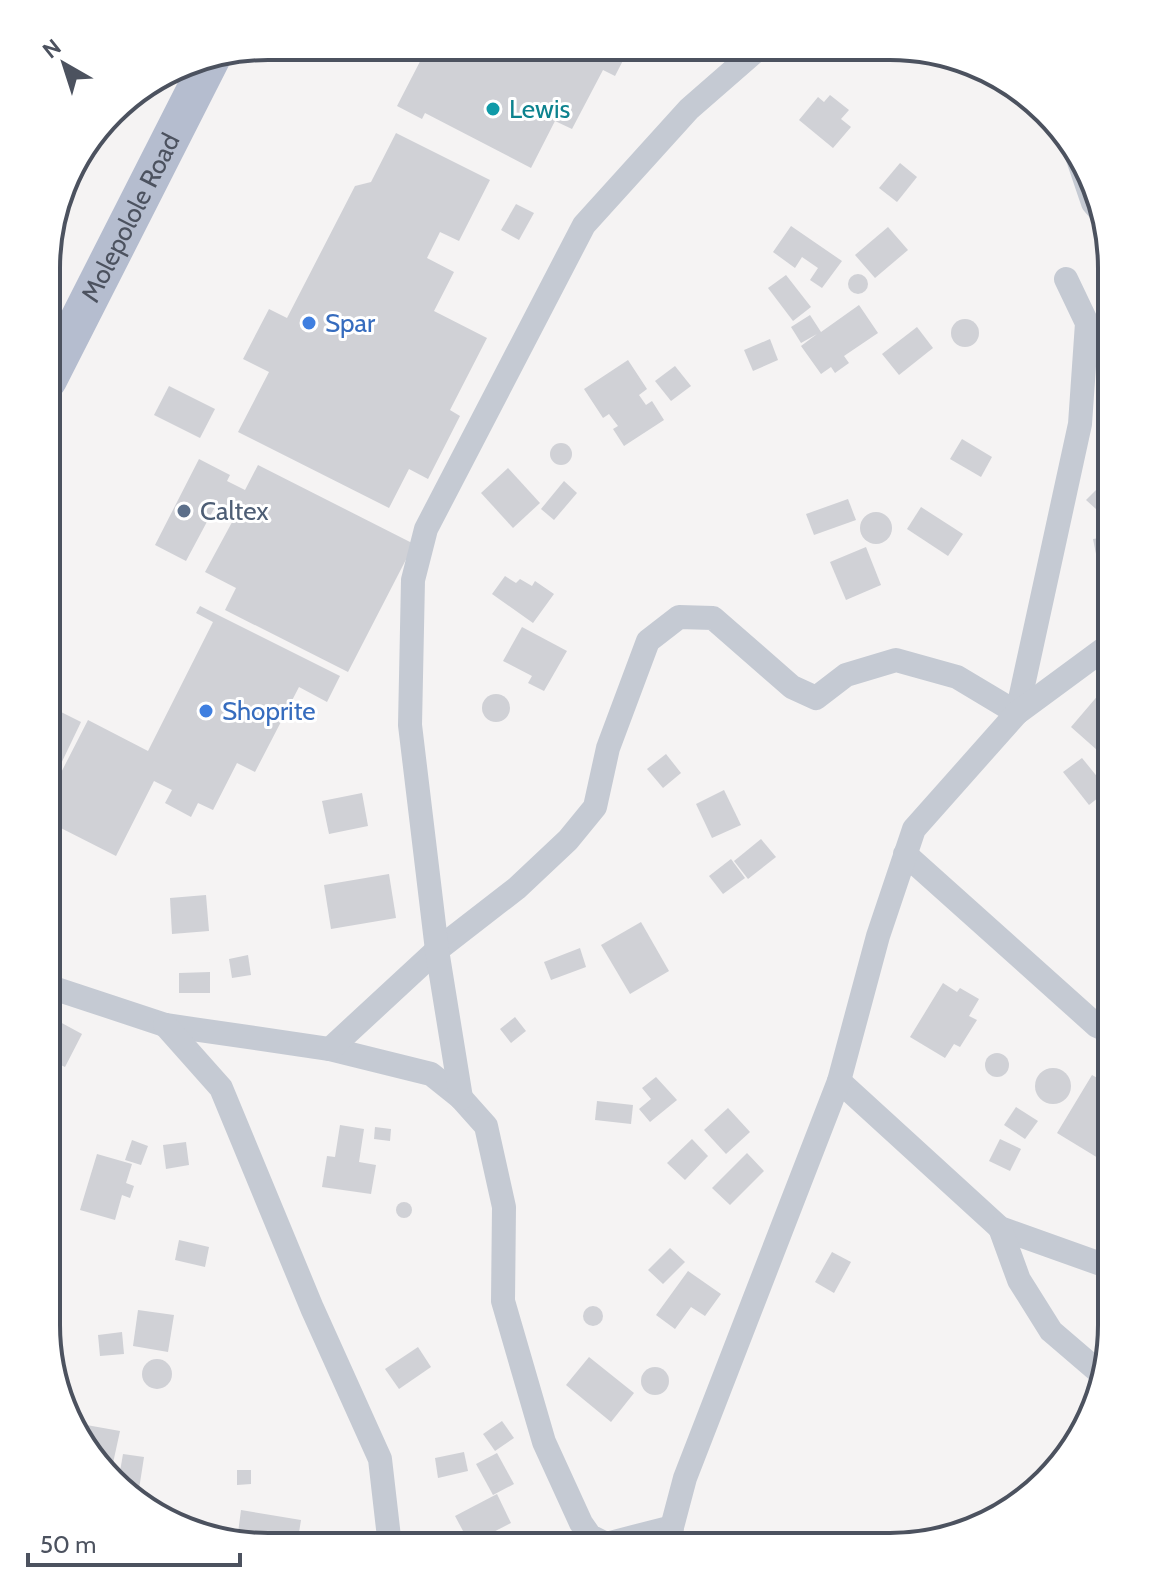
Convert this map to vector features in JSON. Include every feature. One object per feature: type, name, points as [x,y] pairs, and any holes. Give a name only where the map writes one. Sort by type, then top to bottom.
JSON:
[{"type":"main road","name":"Molepolole Road","points":[[60,356],[205,70]]},
{"type":"street","points":[[461,1098],[437,950],[410,725],[413,580],[426,529],[584,225],[689,109],[745,60]]},
{"type":"street","points":[[1017,713],[1080,424],[1087,323],[1066,279]]},
{"type":"street","points":[[330,1049],[437,950],[517,888],[568,840],[595,807],[608,748],[648,641],[679,617],[713,618],[792,687],[816,698],[846,675],[896,660],[957,677],[1017,713]]},
{"type":"street","points":[[671,1533],[685,1478],[839,1081],[878,936],[914,829],[1017,713],[1098,653]]},
{"type":"street","points":[[905,854],[1098,1026]]},
{"type":"street","points":[[60,990],[165,1025],[330,1049],[431,1074],[461,1098],[486,1126],[504,1207],[503,1301],[544,1442],[588,1533]]},
{"type":"street","points":[[165,1025],[221,1088],[312,1308],[380,1459],[389,1533]]},
{"type":"street","points":[[839,1081],[1000,1228],[1098,1263]]},
{"type":"street","points":[[1000,1228],[1019,1280],[1051,1331],[1094,1368]]},
{"type":"building","name":"Lewis","points":[[421,60],[623,60],[615,76],[603,70],[572,129],[555,121],[531,168],[425,113],[422,119],[397,106]]},
{"type":"building","points":[[830,95],[849,110],[841,119],[851,127],[833,148],[799,120],[818,97],[824,102]]},
{"type":"building","points":[[396,133],[490,180],[459,241],[440,232],[427,258],[454,272],[434,311],[487,338],[450,410],[460,416],[428,479],[409,469],[389,508],[238,432],[269,372],[243,359],[269,309],[287,318],[355,186],[371,182]]},
{"type":"building","points":[[900,163],[917,177],[897,202],[879,188]]},
{"type":"building","points":[[516,204],[534,213],[519,240],[501,230]]},
{"type":"building","points":[[791,226],[842,261],[822,288],[810,280],[818,268],[802,257],[795,268],[773,252]]},
{"type":"building","points":[[888,227],[908,250],[875,278],[855,255]]},
{"type":"building","points":[[858,274],[865,277],[868,284],[865,291],[858,294],[851,291],[848,284],[851,277]]},
{"type":"building","points":[[786,275],[811,307],[793,321],[768,288]]},
{"type":"building","points":[[859,305],[878,333],[844,356],[849,363],[835,373],[831,367],[821,374],[801,346],[817,334],[801,343],[791,327],[810,315],[821,332]]},
{"type":"building","points":[[965,319],[975,323],[979,333],[975,343],[965,347],[955,343],[951,333],[955,323]]},
{"type":"building","points":[[917,327],[933,348],[899,375],[882,354]]},
{"type":"building","points":[[770,339],[778,360],[753,371],[744,350]]},
{"type":"building","points":[[628,360],[647,389],[639,395],[646,405],[652,401],[664,420],[624,446],[613,429],[618,426],[609,414],[603,418],[584,389]]},
{"type":"building","points":[[675,366],[691,386],[671,401],[655,381]]},
{"type":"building","points":[[169,386],[215,409],[200,438],[154,415]]},
{"type":"building","points":[[962,439],[992,457],[981,477],[950,459]]},
{"type":"building","points":[[561,443],[572,454],[561,465],[550,454]]},
{"type":"building","points":[[199,459],[230,475],[227,481],[245,490],[258,465],[414,544],[348,672],[225,610],[236,588],[205,572],[237,513],[217,503],[186,561],[155,545]]},
{"type":"building","points":[[508,468],[540,503],[513,528],[481,493]]},
{"type":"building","points":[[564,481],[577,493],[554,520],[541,509]]},
{"type":"building","points":[[1098,488],[1098,511],[1086,500]]},
{"type":"building","points":[[848,499],[856,520],[814,535],[806,514]]},
{"type":"building","points":[[921,507],[963,534],[948,556],[907,529]]},
{"type":"building","points":[[876,512],[887,517],[892,528],[887,539],[876,544],[865,539],[860,528],[865,517]]},
{"type":"building","points":[[1098,538],[1098,564],[1093,539]]},
{"type":"building","points":[[866,547],[881,585],[846,600],[830,562]]},
{"type":"building","points":[[505,576],[516,583],[520,579],[532,586],[535,581],[554,594],[533,623],[492,594]]},
{"type":"building","points":[[200,606],[340,676],[327,702],[299,687],[255,772],[237,763],[213,810],[198,803],[191,817],[165,803],[172,790],[154,781],[116,856],[60,828],[60,775],[88,720],[148,751],[213,622],[196,613]]},
{"type":"building","points":[[522,627],[567,651],[544,691],[528,683],[532,676],[503,661]]},
{"type":"building","points":[[496,694],[506,698],[510,708],[506,718],[496,722],[486,718],[482,708],[486,698]]},
{"type":"building","points":[[1098,695],[1097,750],[1071,727]]},
{"type":"building","points":[[60,712],[81,722],[60,766]]},
{"type":"building","points":[[666,754],[681,773],[663,788],[647,769]]},
{"type":"building","points":[[1082,758],[1098,778],[1098,798],[1089,805],[1063,772]]},
{"type":"building","points":[[724,790],[741,825],[712,838],[696,804]]},
{"type":"building","points":[[362,793],[368,826],[329,834],[322,801]]},
{"type":"building","points":[[761,839],[776,857],[748,879],[734,861]]},
{"type":"building","points":[[731,859],[745,878],[723,894],[709,876]]},
{"type":"building","points":[[389,874],[396,918],[331,929],[324,885]]},
{"type":"building","points":[[206,895],[209,931],[172,934],[170,898]]},
{"type":"building","points":[[641,922],[669,971],[630,994],[601,945]]},
{"type":"building","points":[[580,948],[586,967],[551,980],[544,962]]},
{"type":"building","points":[[248,955],[251,975],[232,978],[229,959]]},
{"type":"building","points":[[210,972],[210,993],[179,993],[179,973]]},
{"type":"building","points":[[943,983],[957,992],[960,988],[979,999],[969,1016],[977,1020],[960,1047],[954,1044],[945,1058],[910,1037]]},
{"type":"building","points":[[515,1017],[526,1031],[511,1043],[500,1029]]},
{"type":"building","points":[[60,1022],[82,1034],[65,1067],[60,1065]]},
{"type":"building","points":[[992,1053],[1002,1053],[1009,1060],[1009,1070],[1002,1077],[992,1077],[985,1070],[985,1060]]},
{"type":"building","points":[[1053,1068],[1065,1074],[1071,1086],[1065,1098],[1053,1104],[1041,1098],[1035,1086],[1041,1074]]},
{"type":"building","points":[[1092,1075],[1098,1078],[1098,1158],[1057,1133]]},
{"type":"building","points":[[656,1077],[677,1100],[650,1122],[639,1109],[651,1099],[642,1088]]},
{"type":"building","points":[[597,1101],[633,1105],[631,1124],[595,1120]]},
{"type":"building","points":[[1016,1107],[1038,1121],[1025,1139],[1004,1125]]},
{"type":"building","points":[[728,1108],[750,1132],[726,1154],[704,1130]]},
{"type":"building","points":[[340,1125],[364,1129],[359,1162],[376,1165],[371,1194],[322,1187],[327,1156],[335,1157]]},
{"type":"building","points":[[375,1127],[391,1129],[390,1141],[374,1139]]},
{"type":"building","points":[[692,1139],[708,1156],[685,1180],[667,1163]]},
{"type":"building","points":[[1000,1139],[1021,1149],[1010,1171],[989,1161]]},
{"type":"building","points":[[132,1140],[148,1146],[141,1165],[125,1160]]},
{"type":"building","points":[[186,1142],[189,1165],[166,1169],[163,1145]]},
{"type":"building","points":[[747,1153],[764,1171],[730,1205],[712,1188]]},
{"type":"building","points":[[97,1154],[132,1164],[126,1183],[134,1186],[130,1198],[122,1195],[115,1220],[80,1210]]},
{"type":"building","points":[[401,1202],[407,1202],[412,1210],[410,1216],[401,1218],[396,1213],[396,1207]]},
{"type":"building","points":[[179,1240],[209,1247],[205,1267],[175,1260]]},
{"type":"building","points":[[670,1248],[685,1262],[663,1284],[648,1270]]},
{"type":"building","points":[[832,1252],[851,1262],[834,1293],[815,1282]]},
{"type":"building","points":[[688,1271],[721,1294],[705,1316],[691,1307],[675,1329],[656,1315]]},
{"type":"building","points":[[593,1306],[600,1309],[603,1316],[600,1323],[593,1326],[586,1323],[583,1316],[586,1309]]},
{"type":"building","points":[[138,1310],[174,1315],[168,1352],[133,1346]]},
{"type":"building","points":[[122,1332],[124,1354],[100,1356],[98,1335]]},
{"type":"building","points":[[418,1347],[431,1367],[399,1389],[385,1369]]},
{"type":"building","points":[[589,1357],[634,1393],[611,1422],[566,1385]]},
{"type":"building","points":[[157,1359],[163,1360],[171,1368],[171,1380],[163,1388],[157,1389],[151,1388],[143,1380],[142,1374],[143,1368],[151,1360]]},
{"type":"building","points":[[655,1367],[665,1371],[669,1381],[665,1391],[655,1395],[645,1391],[641,1381],[645,1371]]},
{"type":"building","points":[[502,1421],[514,1438],[495,1451],[483,1434]]},
{"type":"building","points":[[86,1425],[120,1431],[113,1463],[95,1441]]},
{"type":"building","points":[[464,1452],[468,1471],[438,1478],[435,1458]]},
{"type":"building","points":[[497,1453],[514,1484],[493,1495],[476,1464]]},
{"type":"building","points":[[123,1454],[144,1457],[139,1488],[120,1471]]},
{"type":"building","points":[[237,1470],[251,1470],[251,1484],[237,1485]]},
{"type":"building","points":[[497,1494],[511,1523],[491,1533],[464,1533],[455,1516]]},
{"type":"building","points":[[241,1510],[301,1520],[299,1533],[238,1531]]},
{"type":"place","name":"Lewis","points":[[493,109]]},
{"type":"place","name":"Spar","points":[[309,323]]},
{"type":"place","name":"Caltex","points":[[184,511]]},
{"type":"place","name":"Shoprite","points":[[206,711]]}]
